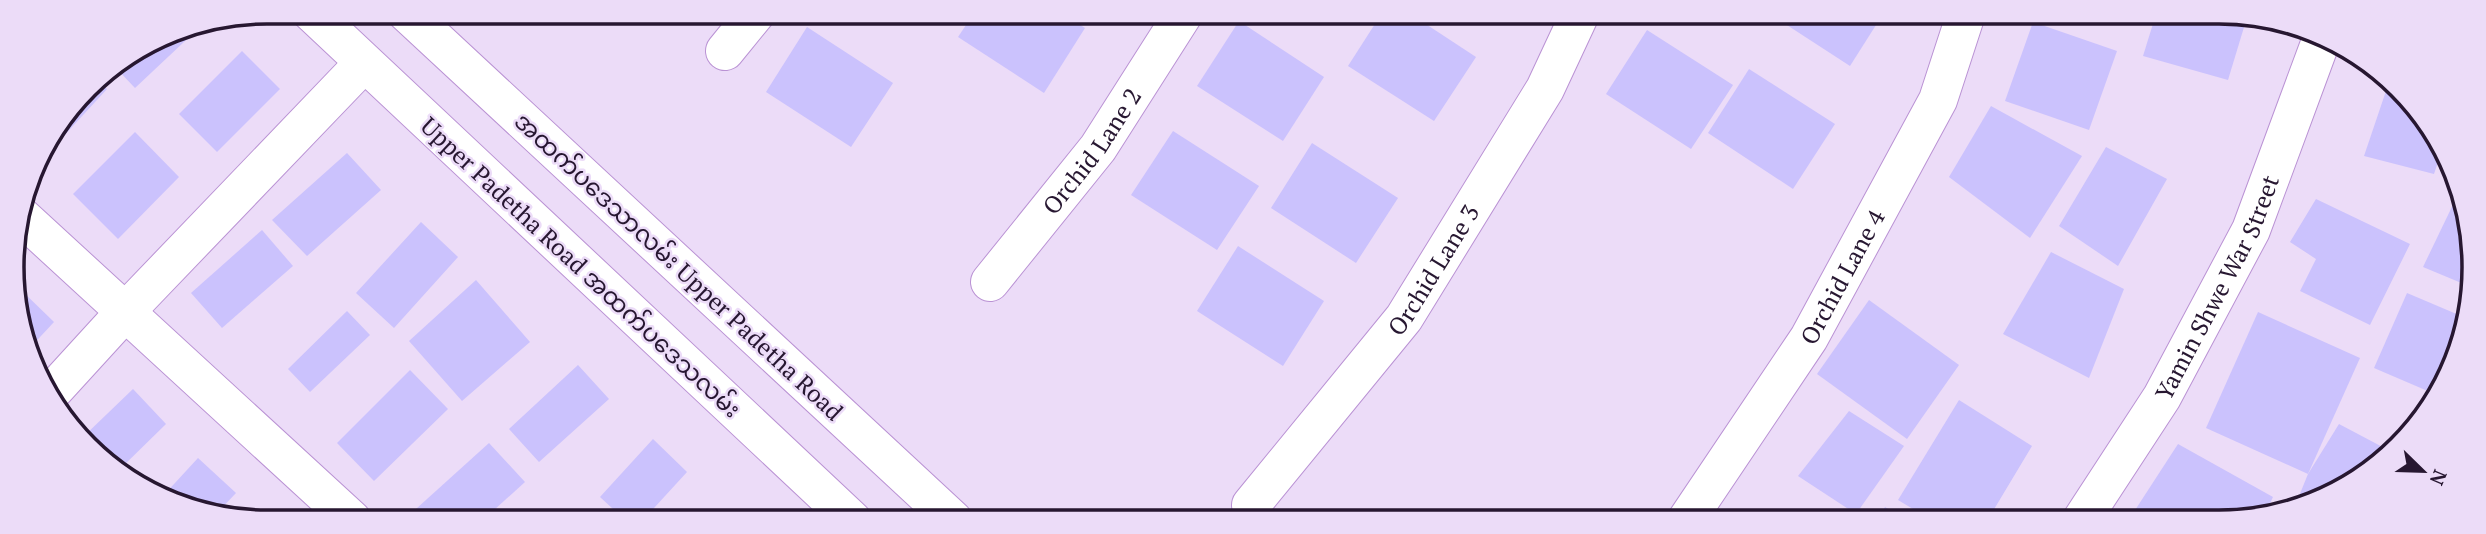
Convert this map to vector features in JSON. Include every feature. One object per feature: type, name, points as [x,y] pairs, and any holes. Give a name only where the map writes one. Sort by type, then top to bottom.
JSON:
[{"type":"street","name":"Upper Padetha Road အထက်ပဒေသလမ်း","points":[[331,24],[364,63],[841,510]]},
{"type":"street","name":"အထက်ပဒေသာလမ်း Upper Padetha Road","points":[[419,24],[942,510]]},
{"type":"street","points":[[726,51],[747,24]]},
{"type":"street","name":"Orchid Lane 2","points":[[990,282],[1098,148],[1177,24]]},
{"type":"street","name":"Orchid Lane 3","points":[[1251,505],[1404,318],[1545,89],[1575,24]]},
{"type":"street","name":"Orchid Lane 4","points":[[1694,509],[1809,338],[1938,100],[1963,24]]},
{"type":"street","name":"Yamin Shwe War Street","points":[[2089,509],[2162,397],[2251,230],[2319,46]]},
{"type":"street","points":[[56,387],[364,63]]},
{"type":"street","points":[[29,223],[341,510]]},
{"type":"building","points":[[967,24],[1079,24],[1085,28],[1044,93],[958,37]]},
{"type":"building","points":[[1237,24],[1244,24],[1324,77],[1283,141],[1197,86]]},
{"type":"building","points":[[1375,24],[1426,24],[1476,57],[1434,121],[1348,66]]},
{"type":"building","points":[[1785,24],[1877,24],[1850,66]]},
{"type":"building","points":[[2032,24],[2117,51],[2089,130],[2005,101]]},
{"type":"building","points":[[2153,24],[2244,26],[2228,80],[2143,56]]},
{"type":"building","points":[[807,27],[893,83],[851,147],[766,92]]},
{"type":"building","points":[[1647,30],[1733,85],[1691,149],[1606,94]]},
{"type":"building","points":[[189,37],[135,88],[121,73],[160,50]]},
{"type":"building","points":[[242,51],[280,89],[217,152],[179,114]]},
{"type":"building","points":[[1749,69],[1835,124],[1793,189],[1708,133]]},
{"type":"building","points":[[105,87],[107,89],[61,139],[85,107]]},
{"type":"building","points":[[2386,92],[2411,119],[2438,163],[2434,174],[2364,156]]},
{"type":"building","points":[[1991,106],[2082,156],[2030,238],[1949,177]]},
{"type":"building","points":[[1173,131],[1259,186],[1217,250],[1131,195]]},
{"type":"building","points":[[135,132],[179,177],[118,239],[73,194]]},
{"type":"building","points":[[1312,143],[1398,198],[1356,263],[1271,208]]},
{"type":"building","points":[[2106,147],[2167,179],[2118,266],[2059,226]]},
{"type":"building","points":[[347,153],[381,190],[307,256],[272,220]]},
{"type":"building","points":[[2316,199],[2410,244],[2370,325],[2300,291],[2316,259],[2290,242]]},
{"type":"building","points":[[2453,204],[2461,251],[2461,283],[2423,267]]},
{"type":"building","points":[[421,222],[458,257],[394,328],[356,293]]},
{"type":"building","points":[[262,230],[293,266],[222,328],[191,293]]},
{"type":"building","points":[[1238,246],[1324,301],[1283,366],[1197,311]]},
{"type":"building","points":[[2051,252],[2124,289],[2089,378],[2003,334]]},
{"type":"building","points":[[476,280],[530,342],[462,401],[409,341]]},
{"type":"building","points":[[2407,293],[2457,314],[2449,345],[2427,391],[2374,368]]},
{"type":"building","points":[[27,296],[54,322],[36,341]]},
{"type":"building","points":[[1869,300],[1959,365],[1907,439],[1817,374]]},
{"type":"building","points":[[347,311],[370,335],[310,392],[288,369]]},
{"type":"building","points":[[2258,312],[2360,358],[2308,474],[2206,428]]},
{"type":"building","points":[[578,365],[609,399],[539,462],[509,429]]},
{"type":"building","points":[[410,370],[448,409],[374,481],[337,443]]},
{"type":"building","points":[[133,389],[166,424],[126,463],[89,431]]},
{"type":"building","points":[[1959,400],[2032,446],[1994,509],[1913,509],[1898,500]]},
{"type":"building","points":[[1849,411],[1904,446],[1859,509],[1849,509],[1798,476]]},
{"type":"building","points":[[2339,424],[2381,446],[2354,469],[2299,495],[2308,474]]},
{"type":"building","points":[[653,439],[687,472],[652,510],[614,510],[600,497]]},
{"type":"building","points":[[489,443],[525,482],[494,510],[415,510]]},
{"type":"building","points":[[2178,444],[2273,497],[2270,503],[2235,509],[2136,509]]},
{"type":"building","points":[[198,458],[236,493],[225,505],[189,497],[170,489]]}]
